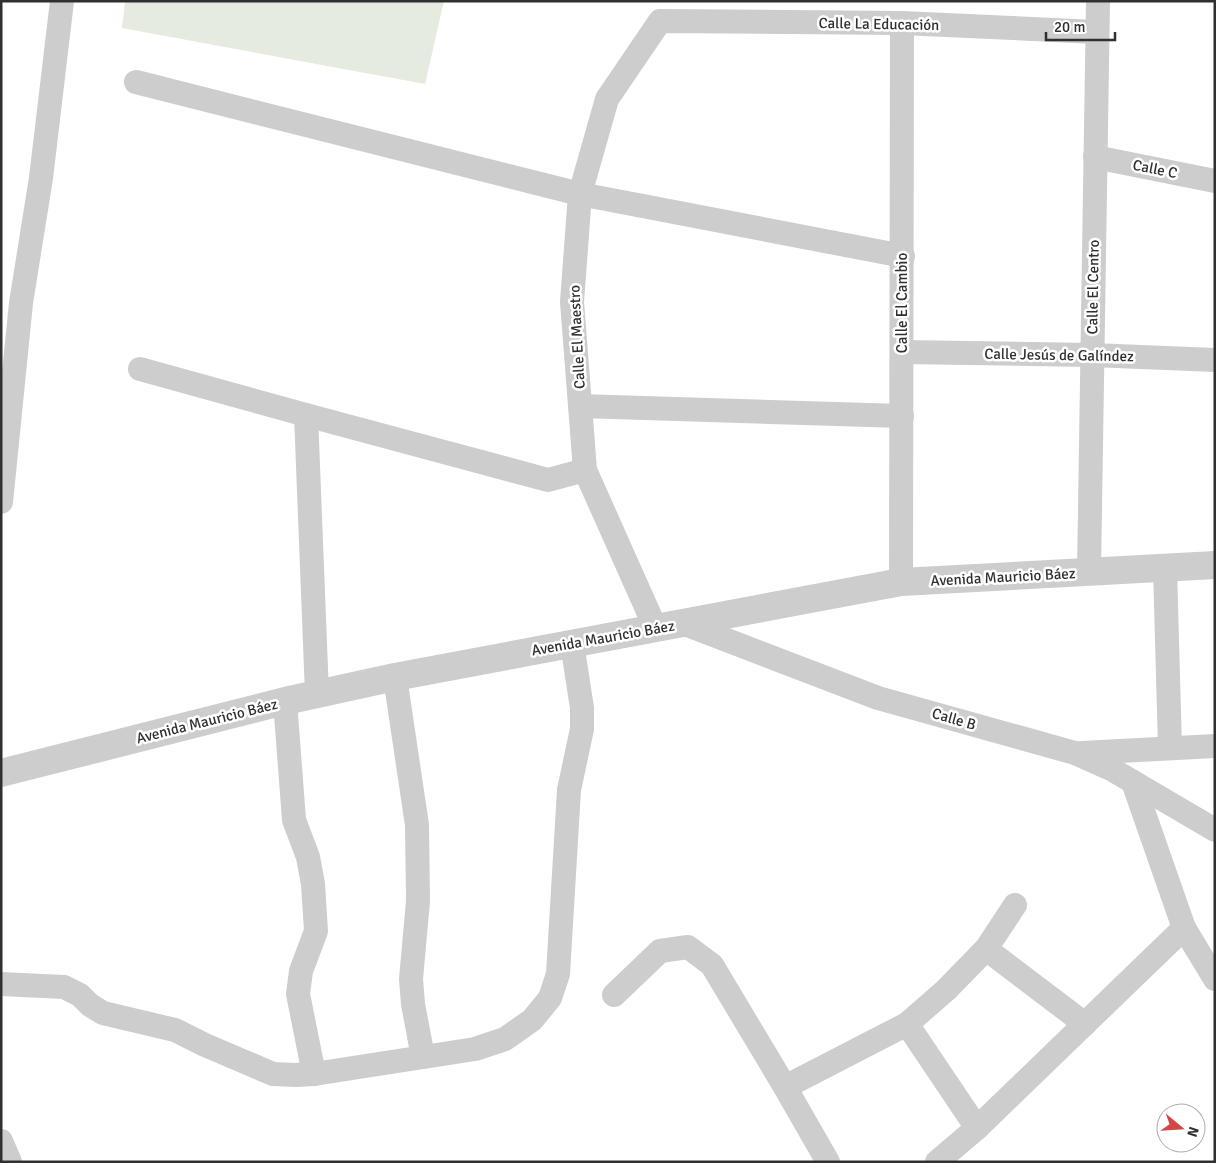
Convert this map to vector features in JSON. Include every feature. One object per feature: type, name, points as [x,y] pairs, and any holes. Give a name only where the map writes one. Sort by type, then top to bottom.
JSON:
[{"type":"street","points":[[1,502],[11,306],[41,178],[62,1]]},
{"type":"street","name":"Calle El Centro","points":[[1089,572],[1098,1]]},
{"type":"street","name":"Calle La Educación","points":[[660,21],[902,23],[1097,32]]},
{"type":"street","name":"Calle El Maestro","points":[[655,627],[585,470],[572,302],[580,194],[607,99],[660,21]]},
{"type":"street","name":"Calle El Cambio","points":[[901,582],[902,23]]},
{"type":"street","points":[[136,82],[580,194],[903,256]]},
{"type":"street","name":"Calle C","points":[[1095,157],[1215,180]]},
{"type":"street","name":"Calle Jesús de Galíndez","points":[[902,352],[1092,355],[1215,360]]},
{"type":"street","points":[[140,369],[548,480],[585,470]]},
{"type":"street","points":[[580,406],[902,416]]},
{"type":"street","points":[[306,415],[317,694]]},
{"type":"street","name":"Avenida Mauricio Báez","points":[[1,773],[285,701],[395,677],[901,582],[1215,565]]},
{"type":"street","points":[[1164,568],[1170,748]]},
{"type":"street","name":"Calle B","points":[[685,624],[878,698],[1075,753],[1111,769],[1215,830]]},
{"type":"street","points":[[1,984],[64,988],[80,995],[102,1013],[175,1030],[273,1074],[314,1074],[475,1049],[504,1039],[532,1020],[550,998],[558,974],[569,790],[582,729],[582,708],[572,643]]},
{"type":"street","points":[[395,677],[417,825],[418,901],[411,979],[413,1004],[423,1057]]},
{"type":"street","points":[[285,701],[294,820],[308,857],[313,884],[316,931],[301,971],[298,994],[314,1074]]},
{"type":"street","points":[[1075,753],[1215,746]]},
{"type":"street","points":[[1133,782],[1184,928],[1215,979]]},
{"type":"street","points":[[785,1087],[907,1024],[946,990],[986,949],[1015,905]]},
{"type":"street","points":[[937,1162],[977,1128],[1184,928]]},
{"type":"street","points":[[614,995],[660,951],[688,947],[712,965],[828,1162]]},
{"type":"street","points":[[986,949],[1085,1024]]},
{"type":"street","points":[[907,1024],[977,1128]]},
{"type":"street","points":[[1,1140],[10,1162]]},
{"type":"shaded area","points":[[125,1],[444,1],[425,84],[122,28]]}]
